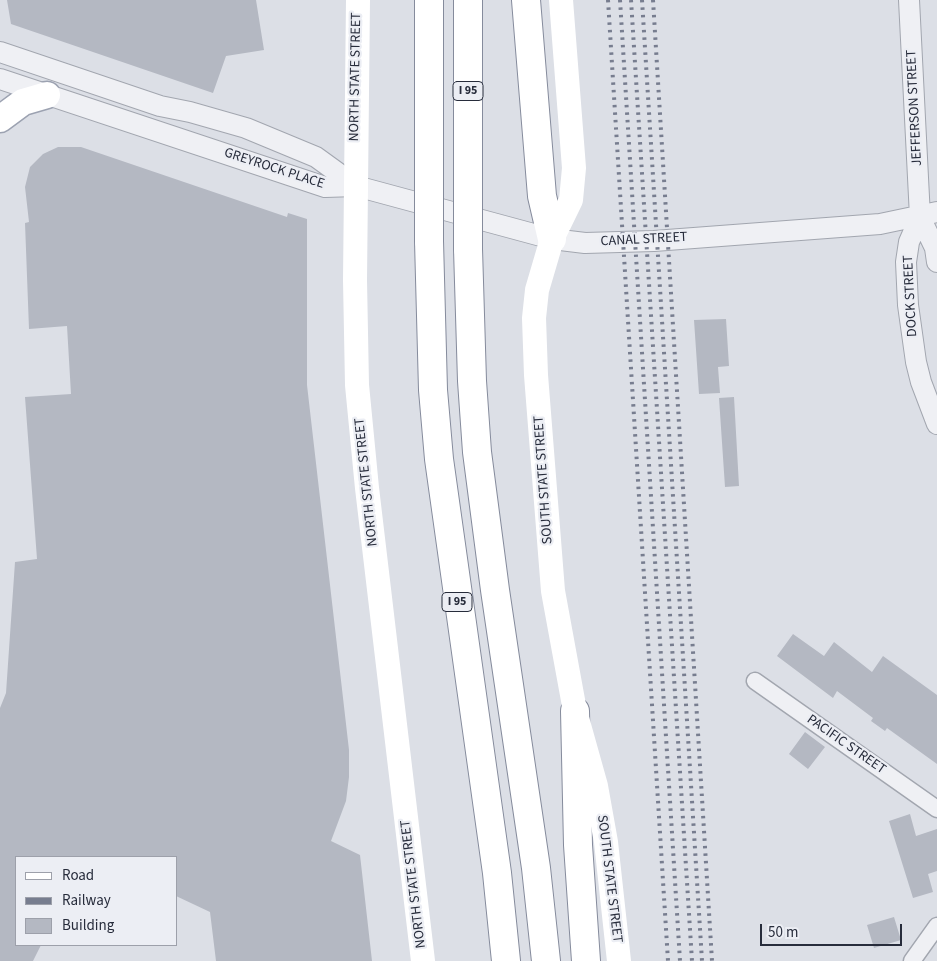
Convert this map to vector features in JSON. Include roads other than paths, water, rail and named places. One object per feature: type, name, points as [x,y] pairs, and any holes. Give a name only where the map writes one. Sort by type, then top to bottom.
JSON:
[{"type":"highway","name":"I 95","points":[[429,0],[429,240],[433,390],[439,459],[496,873],[506,961]]},
{"type":"highway","name":"I 95","points":[[468,0],[468,249],[471,355],[477,452],[495,590],[536,868],[546,961]]},
{"type":"highway","points":[[526,0],[542,196],[552,239]]},
{"type":"highway","points":[[575,711],[578,846],[586,961]]},
{"type":"main road","name":"NORTH STATE STREET","points":[[358,0],[355,323],[359,411],[423,961]]},
{"type":"main road","name":"SOUTH STATE STREET","points":[[561,0],[574,168],[570,200],[552,239],[540,276],[535,304],[535,359],[553,591],[575,711],[596,786],[604,832],[619,961]]},
{"type":"main road","points":[[0,119],[23,102],[47,95]]},
{"type":"street","name":"JEFFERSON STREET","points":[[909,0],[929,215]]},
{"type":"street","name":"GREYROCK PLACE","points":[[0,52],[160,106],[190,112],[246,128],[316,157],[356,186]]},
{"type":"street","name":"GREYROCK PLACE","points":[[0,79],[326,187],[356,186]]},
{"type":"street","name":"CANAL STREET","points":[[356,186],[552,239],[586,243],[654,241],[880,224],[929,215]]},
{"type":"street","name":"DOCK STREET","points":[[929,215],[937,262]]},
{"type":"street","name":"DOCK STREET","points":[[929,215],[910,242],[906,262],[908,305],[917,368],[937,424]]},
{"type":"street","name":"PACIFIC STREET","points":[[755,680],[937,809]]},
{"type":"street","points":[[912,961],[937,926]]},
{"type":"railway","points":[[608,0],[668,961]]},
{"type":"railway","points":[[620,0],[680,961]]},
{"type":"railway","points":[[631,0],[692,961]]},
{"type":"railway","points":[[642,0],[702,961]]},
{"type":"railway","points":[[653,0],[712,961]]}]
